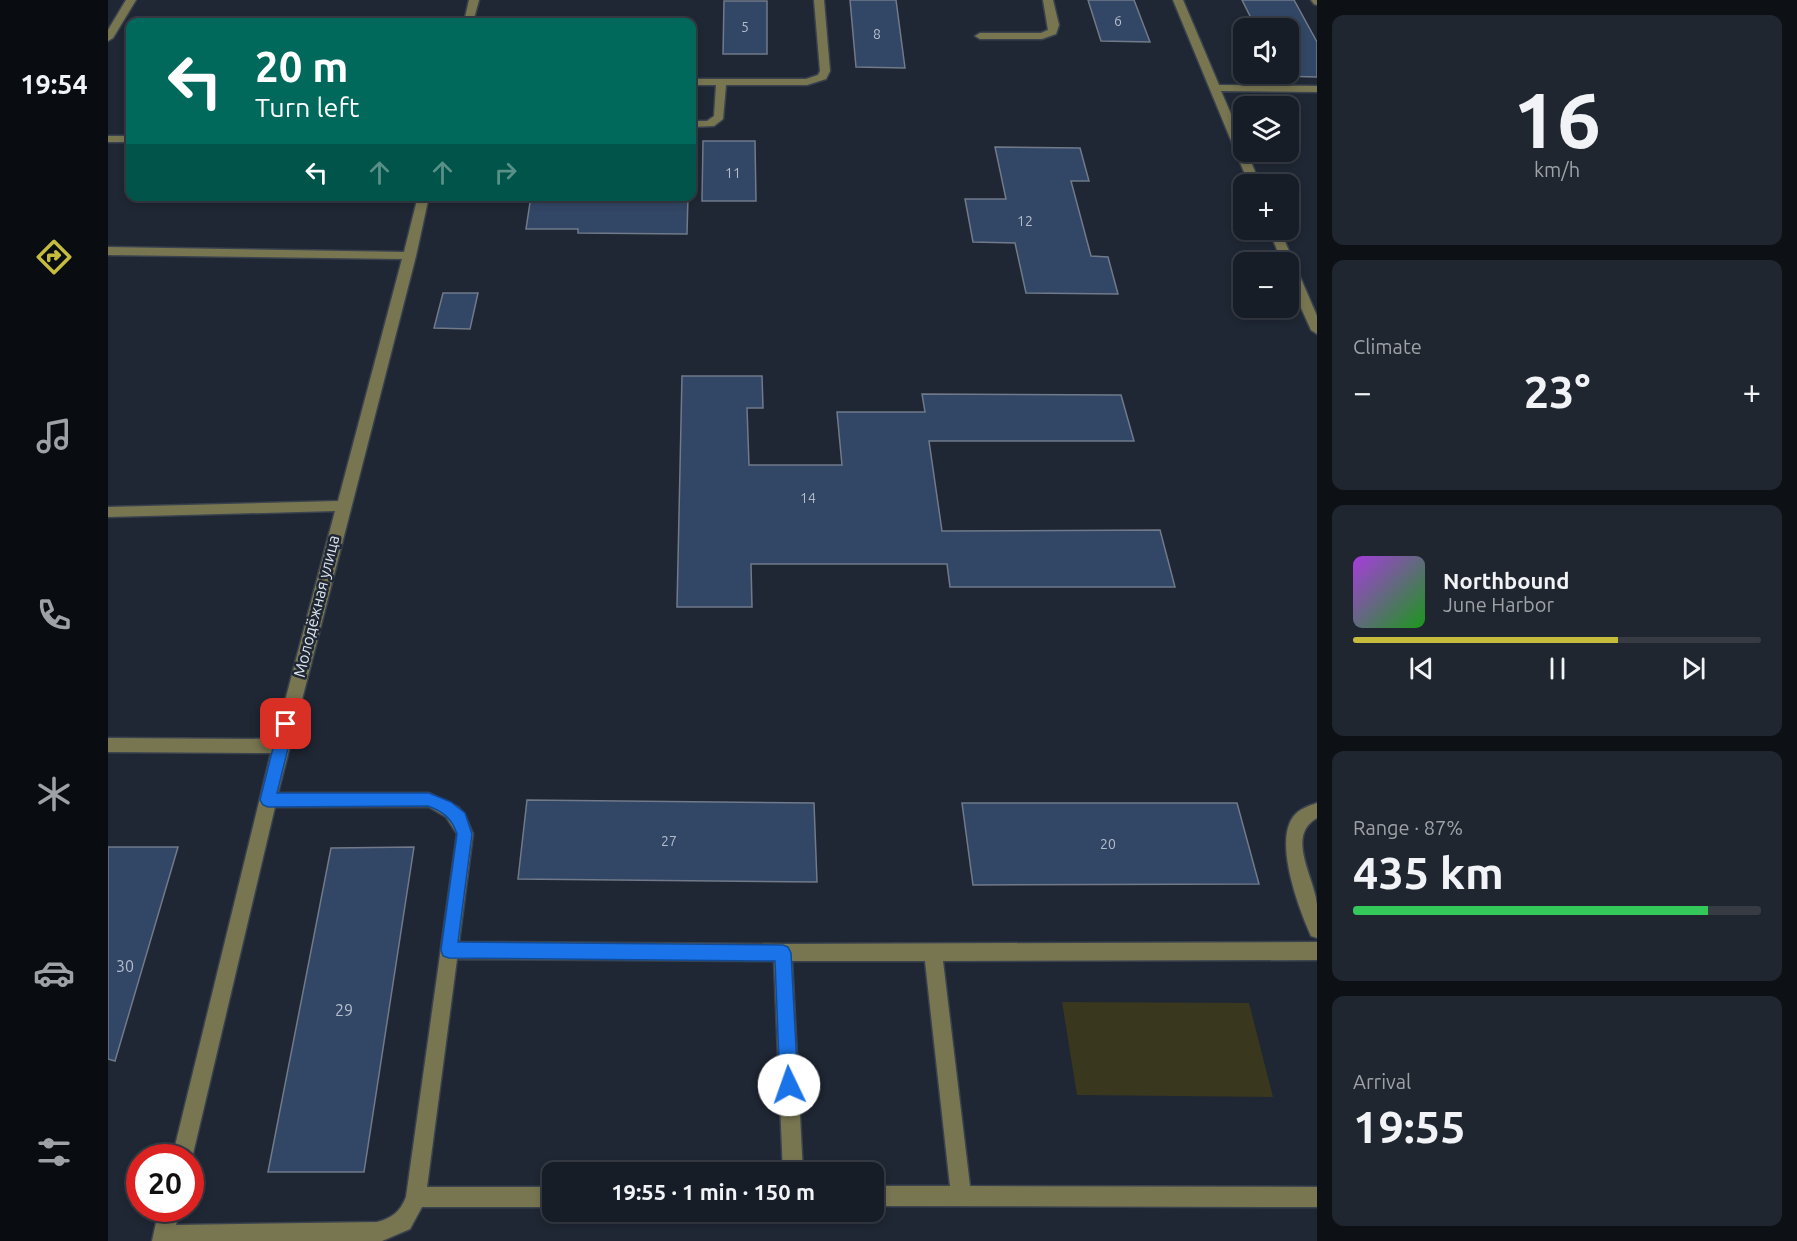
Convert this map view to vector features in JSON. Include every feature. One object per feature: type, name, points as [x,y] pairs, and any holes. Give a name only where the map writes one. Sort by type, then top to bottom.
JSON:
[{"type":"street","points":[[108,38],[130,0]]},
{"type":"street","points":[[469,18],[474,0]]},
{"type":"street","points":[[696,82],[807,82],[822,77],[825,71],[819,0]]},
{"type":"street","points":[[980,36],[1042,36],[1053,32],[1054,25],[1048,0]]},
{"type":"street","points":[[1178,0],[1251,174]]},
{"type":"street","points":[[696,124],[710,124],[720,117],[721,82]]},
{"type":"street","points":[[1214,88],[1317,89]]},
{"type":"street","points":[[108,139],[126,139]]},
{"type":"street","name":"Молодёжная улица","points":[[185,1144],[281,746],[423,201]]},
{"type":"street","points":[[108,251],[410,256]]},
{"type":"street","points":[[1299,288],[1317,330]]},
{"type":"street","points":[[108,512],[342,506]]},
{"type":"street","points":[[108,745],[281,746]]},
{"type":"street","points":[[166,1222],[162,1238],[377,1232],[398,1227],[412,1211],[416,1197],[465,834],[460,818],[446,806],[429,800],[268,800]]},
{"type":"street","points":[[1317,810],[1307,813],[1294,828],[1294,853],[1317,930]]},
{"type":"street","points":[[449,950],[783,953],[1317,951]]},
{"type":"street","points":[[933,952],[961,1196]]},
{"type":"street","points":[[783,953],[792,1162]]},
{"type":"street","points":[[884,1196],[1317,1197]]},
{"type":"street","points":[[416,1197],[542,1197]]},
{"type":"shaded area","points":[[1062,1002],[1249,1003],[1273,1097],[1077,1095]]},
{"type":"building","points":[[850,0],[896,0],[905,68],[856,67]]},
{"type":"building","points":[[1088,0],[1134,0],[1150,42],[1101,41]]},
{"type":"building","points":[[1242,0],[1294,0],[1317,42],[1317,77],[1299,77],[1299,18],[1251,18]]},
{"type":"building","points":[[724,1],[767,1],[767,54],[723,54]]},
{"type":"building","points":[[703,141],[755,141],[756,201],[702,201]]},
{"type":"building","points":[[995,147],[1080,148],[1089,181],[1071,181],[1091,256],[1108,257],[1118,294],[1026,293],[1015,243],[973,242],[965,199],[1006,199]]},
{"type":"building","points":[[530,201],[688,201],[687,234],[578,233],[578,229],[526,229]]},
{"type":"building","points":[[443,293],[478,293],[470,329],[434,328]]},
{"type":"building","points":[[682,376],[762,376],[763,408],[747,408],[749,465],[842,465],[837,412],[925,412],[922,394],[1121,395],[1134,441],[929,441],[942,531],[1160,530],[1175,587],[950,587],[947,564],[751,564],[752,607],[677,607]]},
{"type":"building","points":[[527,800],[814,803],[817,882],[518,879]]},
{"type":"building","points":[[962,803],[1237,803],[1259,884],[973,885]]},
{"type":"building","points":[[108,847],[178,847],[115,1061],[108,1059]]},
{"type":"building","points":[[414,847],[364,1172],[268,1172],[331,848]]},
{"type":"route","points":[[286,724],[268,800],[429,800],[446,806],[460,818],[465,834],[449,950],[783,953],[789,1085]]}]
